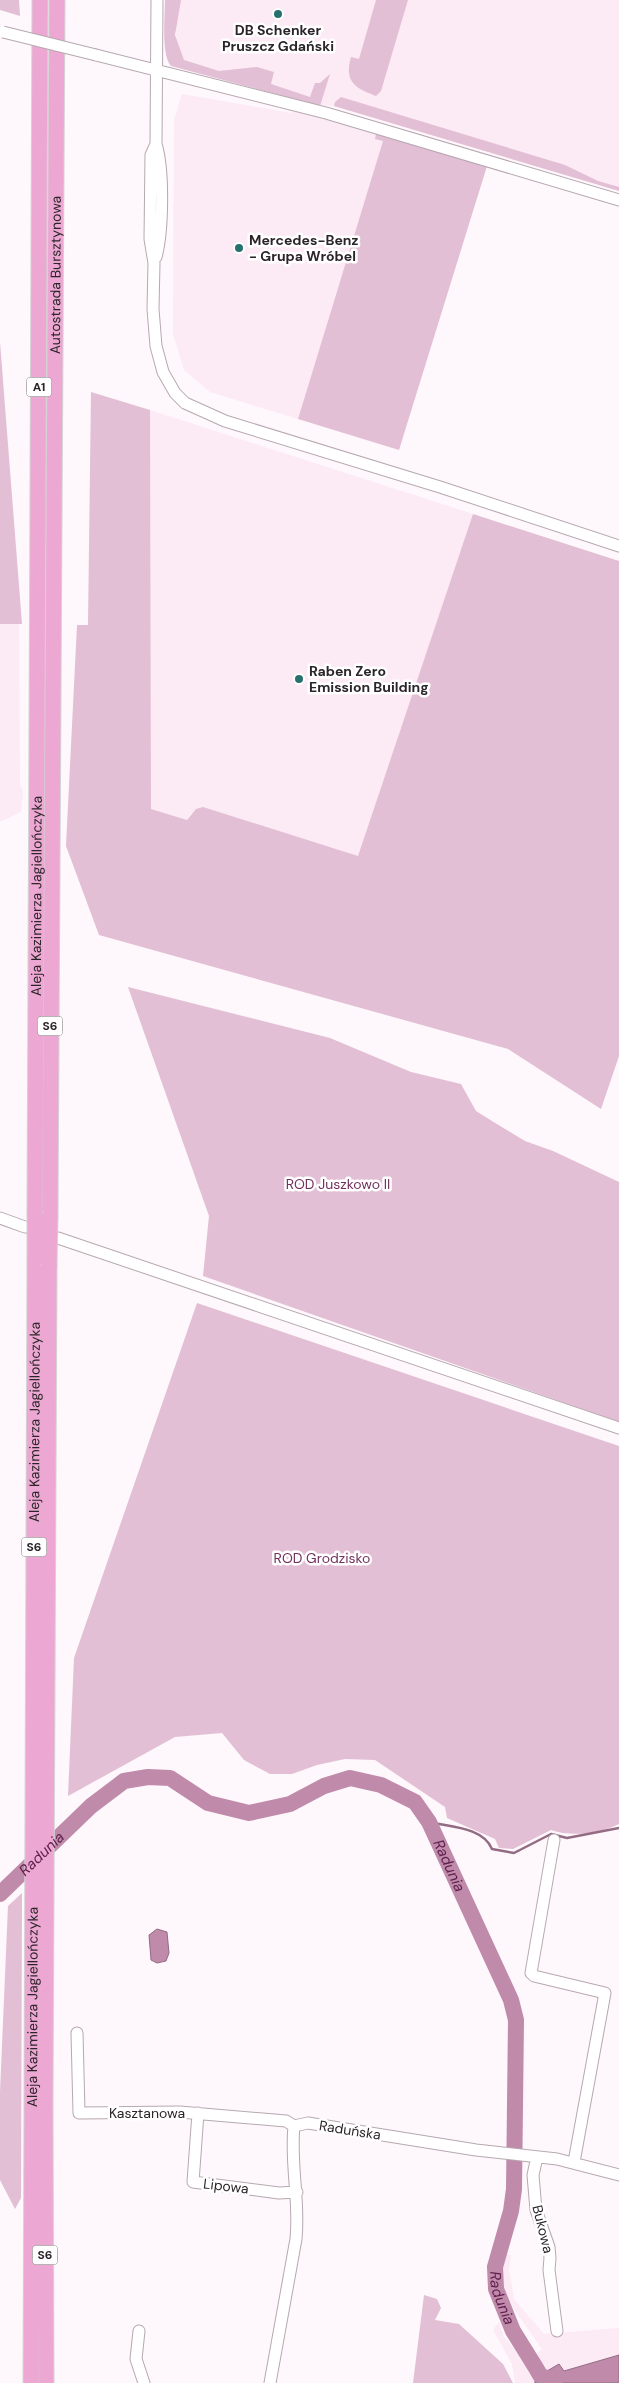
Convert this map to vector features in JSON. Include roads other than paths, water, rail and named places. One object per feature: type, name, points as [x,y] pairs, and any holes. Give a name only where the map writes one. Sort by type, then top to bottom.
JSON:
[{"type":"highway","name":"Autostrada Bursztynowa","points":[[38,640],[40,0]]},
{"type":"highway","name":"Autostrada Bursztynowa","points":[[53,640],[57,0]]},
{"type":"highway","name":"Aleja Kazimierza Jagiellończyka","points":[[38,640],[35,1211],[42,1263],[48,1820],[48,1884],[38,2104]]},
{"type":"highway","name":"Aleja Kazimierza Jagiellończyka","points":[[31,2383],[38,2128],[32,1889],[42,1263],[50,1216],[53,640]]},
{"type":"highway","name":"Aleja Kazimierza Jagiellończyka","points":[[38,2128],[46,2383]]},
{"type":"street","points":[[157,0],[156,144],[160,157],[160,224],[157,256],[154,263],[153,310],[156,346],[163,372],[175,393],[185,403],[225,421],[440,487],[619,546]]},
{"type":"street","points":[[1,32],[156,69],[326,113],[619,200]]},
{"type":"street","points":[[0,1218],[25,1227]]},
{"type":"street","points":[[58,1238],[619,1428]]},
{"type":"street","points":[[554,1840],[531,1973],[534,1976],[605,1993],[574,2162]]},
{"type":"street","name":"Kasztanowa","points":[[77,2033],[79,2113],[198,2113],[286,2121],[294,2126]]},
{"type":"street","name":"Lipowa","points":[[198,2113],[193,2182],[278,2193],[297,2192]]},
{"type":"street","name":"Raduńska","points":[[294,2126],[308,2123],[501,2153],[574,2162],[619,2175]]},
{"type":"street","points":[[270,2383],[296,2238],[297,2192],[292,2143],[294,2126]]},
{"type":"street","name":"Bukowa","points":[[533,2156],[536,2210],[549,2247],[549,2270],[557,2331]]},
{"type":"street","points":[[139,2332],[136,2359],[144,2383]]},
{"type":"waterway","name":"Radunia","points":[[0,1894],[91,1806],[124,1781],[148,1777],[170,1778],[208,1803],[249,1813],[290,1804],[324,1786],[350,1778],[381,1785],[415,1802],[429,1822],[511,2000],[516,2020],[514,2189],[511,2211],[495,2267],[496,2289],[513,2331],[540,2375],[555,2383]]},
{"type":"waterway","points":[[429,1822],[474,1832],[488,1842],[492,1849],[514,1853],[551,1834],[567,1838],[619,1828]]},
{"type":"place","name":"DB Schenker Pruszcz Gdański","points":[[278,14]]},
{"type":"place","name":"Mercedes-Benz - Grupa Wróbel","points":[[239,248]]},
{"type":"place","name":"Raben Zero Emission Building","points":[[299,679]]},
{"type":"park label","name":"ROD Juszkowo II","points":[[338,1184]]},
{"type":"park label","name":"ROD Grodzisko","points":[[322,1558]]}]
